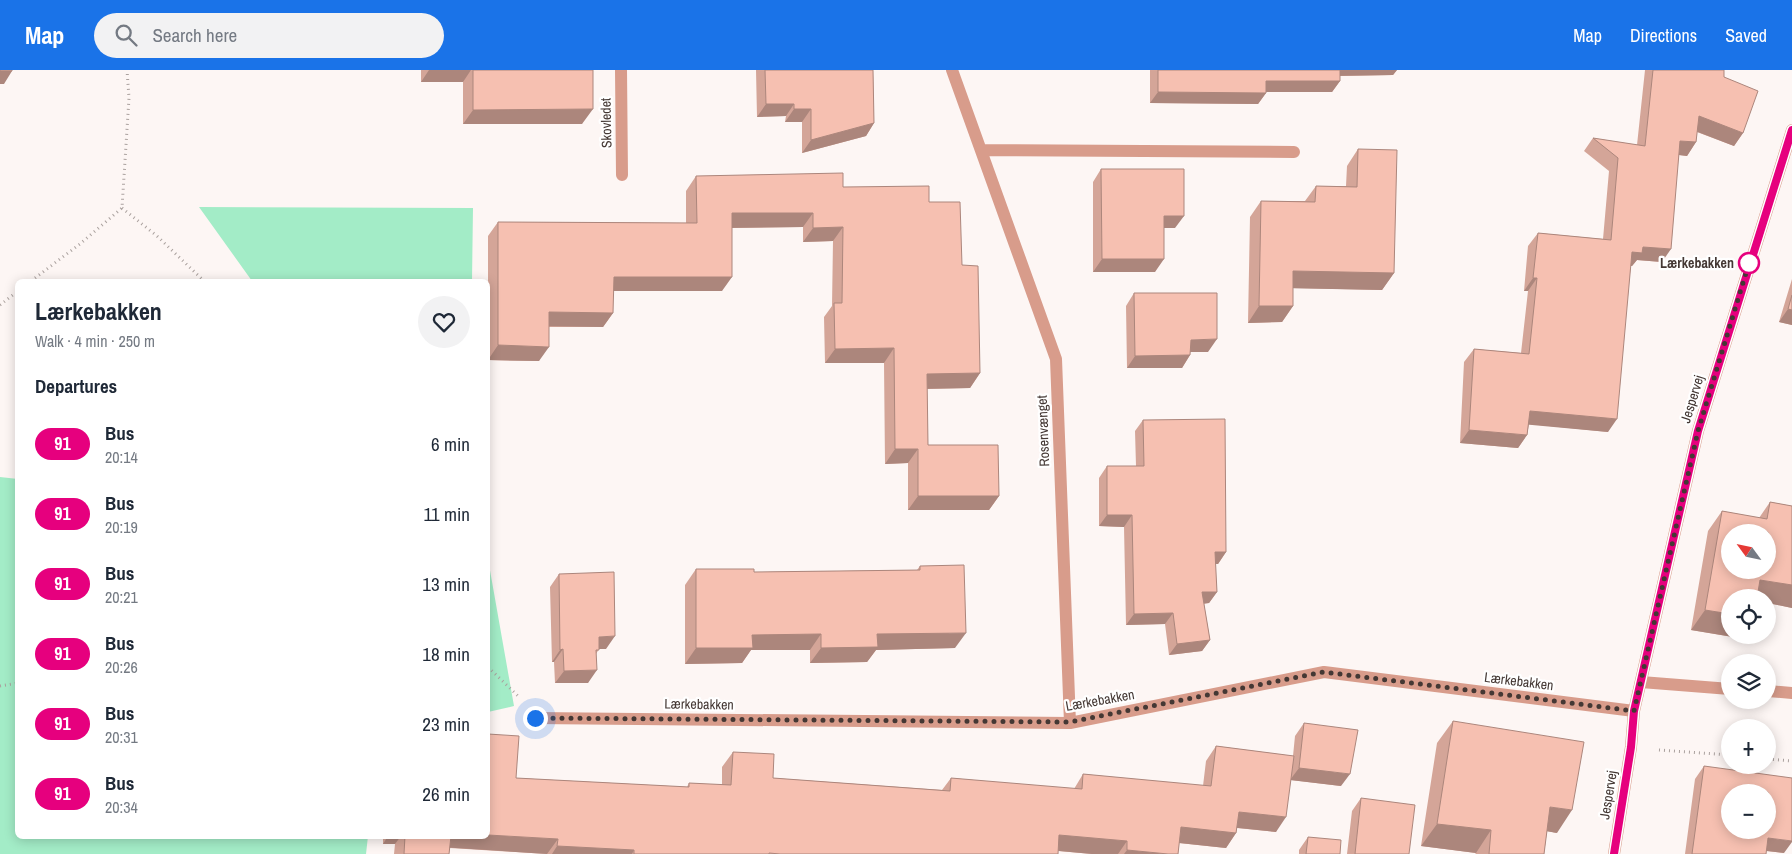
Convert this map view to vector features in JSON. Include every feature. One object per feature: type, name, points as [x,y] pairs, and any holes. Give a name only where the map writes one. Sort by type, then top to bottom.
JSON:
[{"type":"street","name":"Skovledet","points":[[621,70],[622,176]]},
{"type":"street","name":"Rosenvænget","points":[[952,70],[1056,359],[1070,722]]},
{"type":"street","name":"Jespervej","points":[[1614,854],[1631,747],[1634,711],[1698,431],[1792,130]]},
{"type":"street","points":[[981,150],[1294,152]]},
{"type":"street","name":"Lærkebakken","points":[[535,718],[1070,722],[1324,672],[1634,711]]},
{"type":"street","points":[[1641,682],[1721,688]]},
{"type":"street","points":[[1776,692],[1792,693]]},
{"type":"path","points":[[34,279],[80,244],[122,208],[129,98],[127,70]]},
{"type":"path","points":[[122,208],[157,236],[202,279]]},
{"type":"path","points":[[0,304],[15,293]]},
{"type":"path","points":[[490,669],[522,700]]},
{"type":"path","points":[[0,686],[15,684]]},
{"type":"path","points":[[1631,747],[1721,755]]},
{"type":"path","points":[[1776,760],[1792,761]]},
{"type":"green space","points":[[199,207],[473,208],[472,279],[251,279]]},
{"type":"green space","points":[[0,477],[15,479],[15,839],[368,839],[366,854],[0,854]]},
{"type":"green space","points":[[490,570],[514,706],[490,712]]},
{"type":"building","points":[[473,70],[593,70],[593,109],[473,110]]},
{"type":"building","points":[[765,70],[873,70],[874,123],[811,140],[811,109],[794,109],[794,104],[766,104]]},
{"type":"building","points":[[1158,70],[1340,70],[1340,81],[1266,81],[1266,93],[1158,92]]},
{"type":"building","points":[[1653,70],[1724,70],[1724,77],[1758,91],[1743,133],[1699,116],[1696,142],[1680,141],[1671,249],[1643,247],[1642,253],[1632,252],[1617,419],[1530,411],[1527,435],[1469,430],[1474,349],[1529,354],[1537,278],[1533,278],[1538,233],[1611,240],[1618,158],[1593,138],[1645,146]]},
{"type":"building","points":[[1358,149],[1397,150],[1394,273],[1293,271],[1293,306],[1259,306],[1261,201],[1315,202],[1316,186],[1357,187]]},
{"type":"building","points":[[1101,169],[1184,169],[1184,216],[1164,216],[1164,259],[1102,259]]},
{"type":"building","points":[[843,173],[843,187],[929,186],[929,202],[960,202],[962,265],[978,266],[980,373],[927,374],[928,445],[998,445],[999,496],[918,496],[918,449],[895,449],[894,348],[835,349],[834,303],[842,303],[843,227],[813,228],[813,213],[732,213],[732,277],[614,277],[613,313],[549,312],[549,347],[498,345],[498,222],[697,223],[696,176]]},
{"type":"building","points":[[1134,293],[1217,293],[1217,339],[1191,340],[1190,355],[1135,356]]},
{"type":"building","points":[[1792,295],[1792,310],[1788,309]]},
{"type":"building","points":[[1225,419],[1226,552],[1215,552],[1217,592],[1202,592],[1210,640],[1177,644],[1173,613],[1134,614],[1132,515],[1107,515],[1107,466],[1144,466],[1143,420]]},
{"type":"building","points":[[1770,502],[1792,506],[1792,585],[1760,580],[1758,589],[1721,589],[1721,613],[1705,610],[1722,511],[1767,519]]},
{"type":"building","points":[[964,565],[966,633],[877,634],[878,647],[821,648],[821,634],[752,635],[753,648],[696,648],[696,569],[754,569],[754,572],[920,570],[920,566]]},
{"type":"building","points":[[614,572],[615,636],[599,637],[599,650],[596,650],[597,670],[564,671],[563,649],[560,650],[559,574]]},
{"type":"building","points":[[1453,721],[1584,742],[1572,810],[1550,807],[1544,854],[1489,854],[1491,830],[1437,824]]},
{"type":"building","points":[[1304,723],[1358,730],[1350,774],[1299,768]]},
{"type":"building","points":[[490,734],[519,736],[516,778],[689,787],[689,783],[731,785],[733,752],[774,754],[773,778],[950,791],[951,778],[1082,789],[1083,774],[1211,786],[1216,746],[1294,756],[1286,817],[1239,812],[1236,833],[1181,827],[1178,854],[1127,850],[1127,841],[1059,835],[1058,854],[634,854],[634,850],[557,846],[558,839],[490,835]]},
{"type":"building","points":[[1704,766],[1721,768],[1721,774],[1763,774],[1792,778],[1792,841],[1776,839],[1776,784],[1721,784],[1721,839],[1768,839],[1766,854],[1692,854]]},
{"type":"building","points":[[1361,798],[1415,805],[1409,854],[1355,854]]},
{"type":"building","points":[[1308,837],[1341,840],[1340,854],[1306,854]]},
{"type":"building","points":[[405,839],[451,839],[449,854],[404,854]]},
{"type":"bus line","name":"91","points":[[1614,854],[1631,747],[1634,711],[1698,431],[1792,130]]},
{"type":"place","name":"Lærkebakken","points":[[1749,263]]},
{"type":"route","points":[[535,718],[1070,722],[1324,672],[1634,711],[1698,431],[1749,263]]}]
